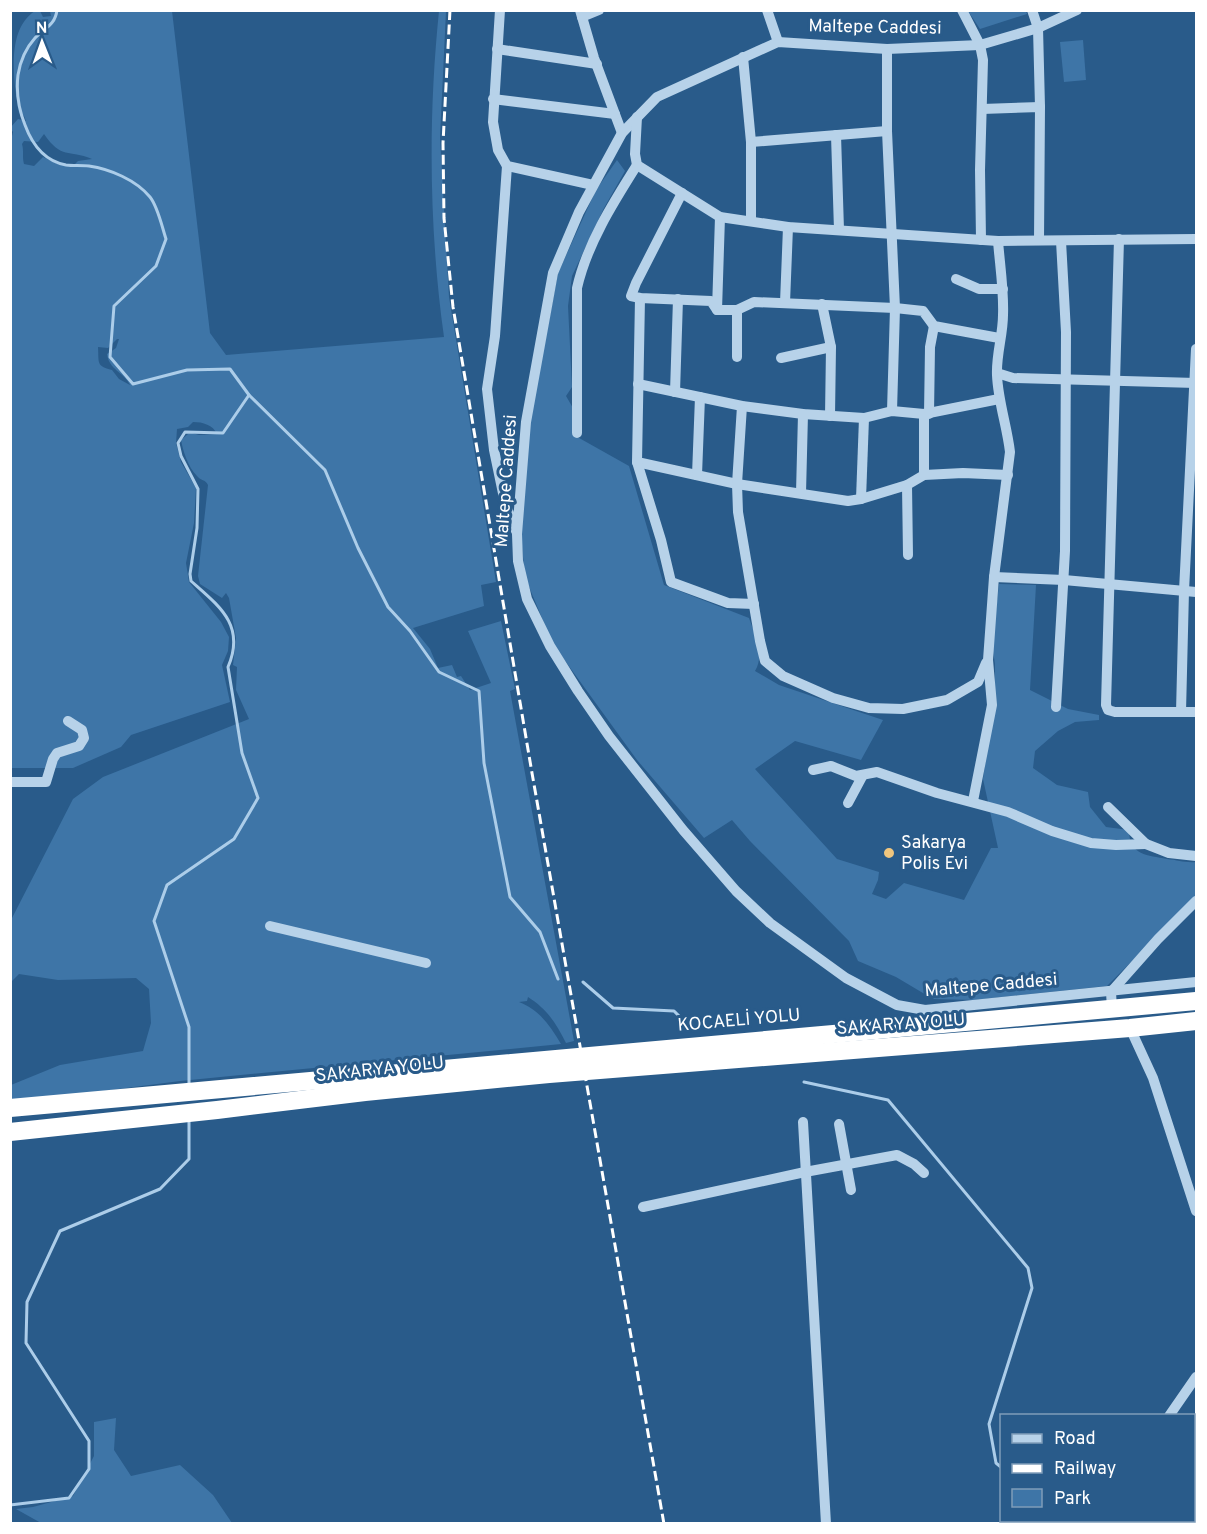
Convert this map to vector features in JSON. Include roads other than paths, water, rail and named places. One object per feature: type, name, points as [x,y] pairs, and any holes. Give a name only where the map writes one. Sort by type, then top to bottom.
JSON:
[{"type":"highway","name":"KOCAELİ YOLU","points":[[622,1060],[974,1023],[1111,1000],[1197,1000]]},
{"type":"highway","name":"SAKARYA YOLU","points":[[622,1060],[1130,1028],[1192,1022]]},
{"type":"highway","points":[[10,1108],[159,1094],[622,1060]]},
{"type":"highway","name":"SAKARYA YOLU","points":[[10,1132],[217,1110],[546,1067]]},
{"type":"street","points":[[500,10],[493,122],[498,150],[507,166],[495,336],[487,389],[500,482],[517,534]]},
{"type":"street","points":[[599,10],[581,14],[621,133]]},
{"type":"street","points":[[767,10],[778,42]]},
{"type":"street","points":[[962,10],[980,45],[983,60],[981,240]]},
{"type":"street","points":[[1032,10],[1038,28],[1039,240]]},
{"type":"street","name":"Maltepe Caddesi","points":[[1077,10],[1038,28],[980,45],[887,49],[778,42],[657,97],[621,133],[579,212],[553,273],[526,422],[517,534],[518,561],[526,599],[550,646],[609,736],[683,830],[736,891],[770,923],[846,978],[883,998],[911,1009],[925,1010],[1111,1000],[1197,982]]},
{"type":"street","points":[[496,49],[597,64]]},
{"type":"street","points":[[887,49],[887,131],[895,308],[891,411]]},
{"type":"street","points":[[743,57],[752,142],[751,221]]},
{"type":"street","points":[[493,99],[615,114]]},
{"type":"street","points":[[982,109],[1040,107]]},
{"type":"street","points":[[577,433],[577,288],[582,267],[613,203],[637,165],[635,154],[637,117]]},
{"type":"street","points":[[752,142],[887,131]]},
{"type":"street","points":[[836,135],[839,230]]},
{"type":"street","points":[[637,165],[720,217],[788,227],[998,241],[1197,239]]},
{"type":"street","points":[[507,166],[593,185]]},
{"type":"street","points":[[682,193],[631,296],[711,301],[717,310]]},
{"type":"street","points":[[717,310],[720,217]]},
{"type":"street","points":[[785,303],[788,227]]},
{"type":"street","points":[[1119,239],[1106,705],[1108,710],[1197,712]]},
{"type":"street","points":[[973,801],[992,705],[988,660],[994,577],[1010,452],[1008,433],[999,399],[997,373],[999,338],[1004,317],[998,241]]},
{"type":"street","points":[[1056,707],[1064,580],[1066,304],[1061,241]]},
{"type":"street","points":[[956,279],[979,289],[1003,289]]},
{"type":"street","points":[[640,298],[637,462],[661,540],[671,582],[728,603],[754,604]]},
{"type":"street","points":[[675,392],[678,299]]},
{"type":"street","points":[[717,310],[736,310],[754,302],[895,308],[923,311],[934,326],[999,338]]},
{"type":"street","points":[[822,304],[831,347],[831,416]]},
{"type":"street","points":[[736,310],[737,357]]},
{"type":"street","points":[[924,475],[930,347],[934,326]]},
{"type":"street","points":[[781,358],[831,347]]},
{"type":"street","points":[[1181,712],[1184,591],[1197,349]]},
{"type":"street","points":[[997,373],[1013,378],[1195,383]]},
{"type":"street","points":[[638,384],[742,406],[803,414],[864,418],[891,411],[926,414],[999,399]]},
{"type":"street","points":[[697,475],[700,398]]},
{"type":"street","points":[[742,406],[737,484],[738,512],[759,641],[765,661],[783,676],[833,698],[869,708],[903,709],[947,700],[978,682],[988,660]]},
{"type":"street","points":[[801,493],[803,414]]},
{"type":"street","points":[[861,499],[864,418]]},
{"type":"street","points":[[637,462],[737,484],[848,501],[907,485],[924,475],[963,473],[1008,475]]},
{"type":"street","points":[[907,485],[908,555]]},
{"type":"street","points":[[994,577],[1064,580],[1197,592]]},
{"type":"street","points":[[10,782],[46,782],[52,759],[57,753],[79,746],[84,738],[82,730],[68,721]]},
{"type":"street","points":[[813,770],[831,766],[856,776],[877,772],[937,793],[1008,812],[1052,831],[1091,843],[1146,844]]},
{"type":"street","points":[[848,803],[863,775]]},
{"type":"street","points":[[1108,807],[1146,844],[1169,853],[1197,856]]},
{"type":"street","points":[[1111,1000],[1158,939],[1197,902]]},
{"type":"street","points":[[270,926],[426,963]]},
{"type":"street","points":[[1130,1028],[1153,1078],[1197,1211]]},
{"type":"street","points":[[803,1122],[826,1524]]},
{"type":"street","points":[[839,1124],[851,1190]]},
{"type":"street","points":[[643,1206],[897,1155],[914,1164],[924,1173]]},
{"type":"street","points":[[1170,1414],[1197,1377]]},
{"type":"waterway","points":[[57,10],[52,23],[29,46],[19,70],[18,101],[28,132],[35,145],[51,160],[66,165],[89,166],[105,170],[138,185],[153,201],[166,239],[156,266],[114,306],[110,357],[133,384],[187,370],[230,369],[249,395],[325,470],[358,548],[388,607],[410,631],[439,672],[479,691],[484,763],[510,897],[540,932],[558,979]]},
{"type":"waterway","points":[[189,1086],[189,1027],[154,921],[167,885],[234,839],[258,798],[242,753],[228,667],[233,652],[232,628],[220,608],[191,581],[197,528],[198,489],[181,456],[178,443],[185,432],[223,433],[249,395]]},
{"type":"waterway","points":[[583,982],[613,1008],[674,1011],[687,1024]]},
{"type":"waterway","points":[[804,1082],[888,1100],[1028,1268],[1032,1288],[989,1424],[996,1463],[1000,1466]]},
{"type":"waterway","points":[[10,1505],[69,1498],[89,1469],[89,1441],[26,1343],[27,1302],[60,1231],[160,1189],[189,1159],[189,1119]]},
{"type":"railway","points":[[450,10],[443,143],[444,218],[453,307],[664,1524]]},
{"type":"place","name":"Sakarya Polis Evi","points":[[889,853]]}]
